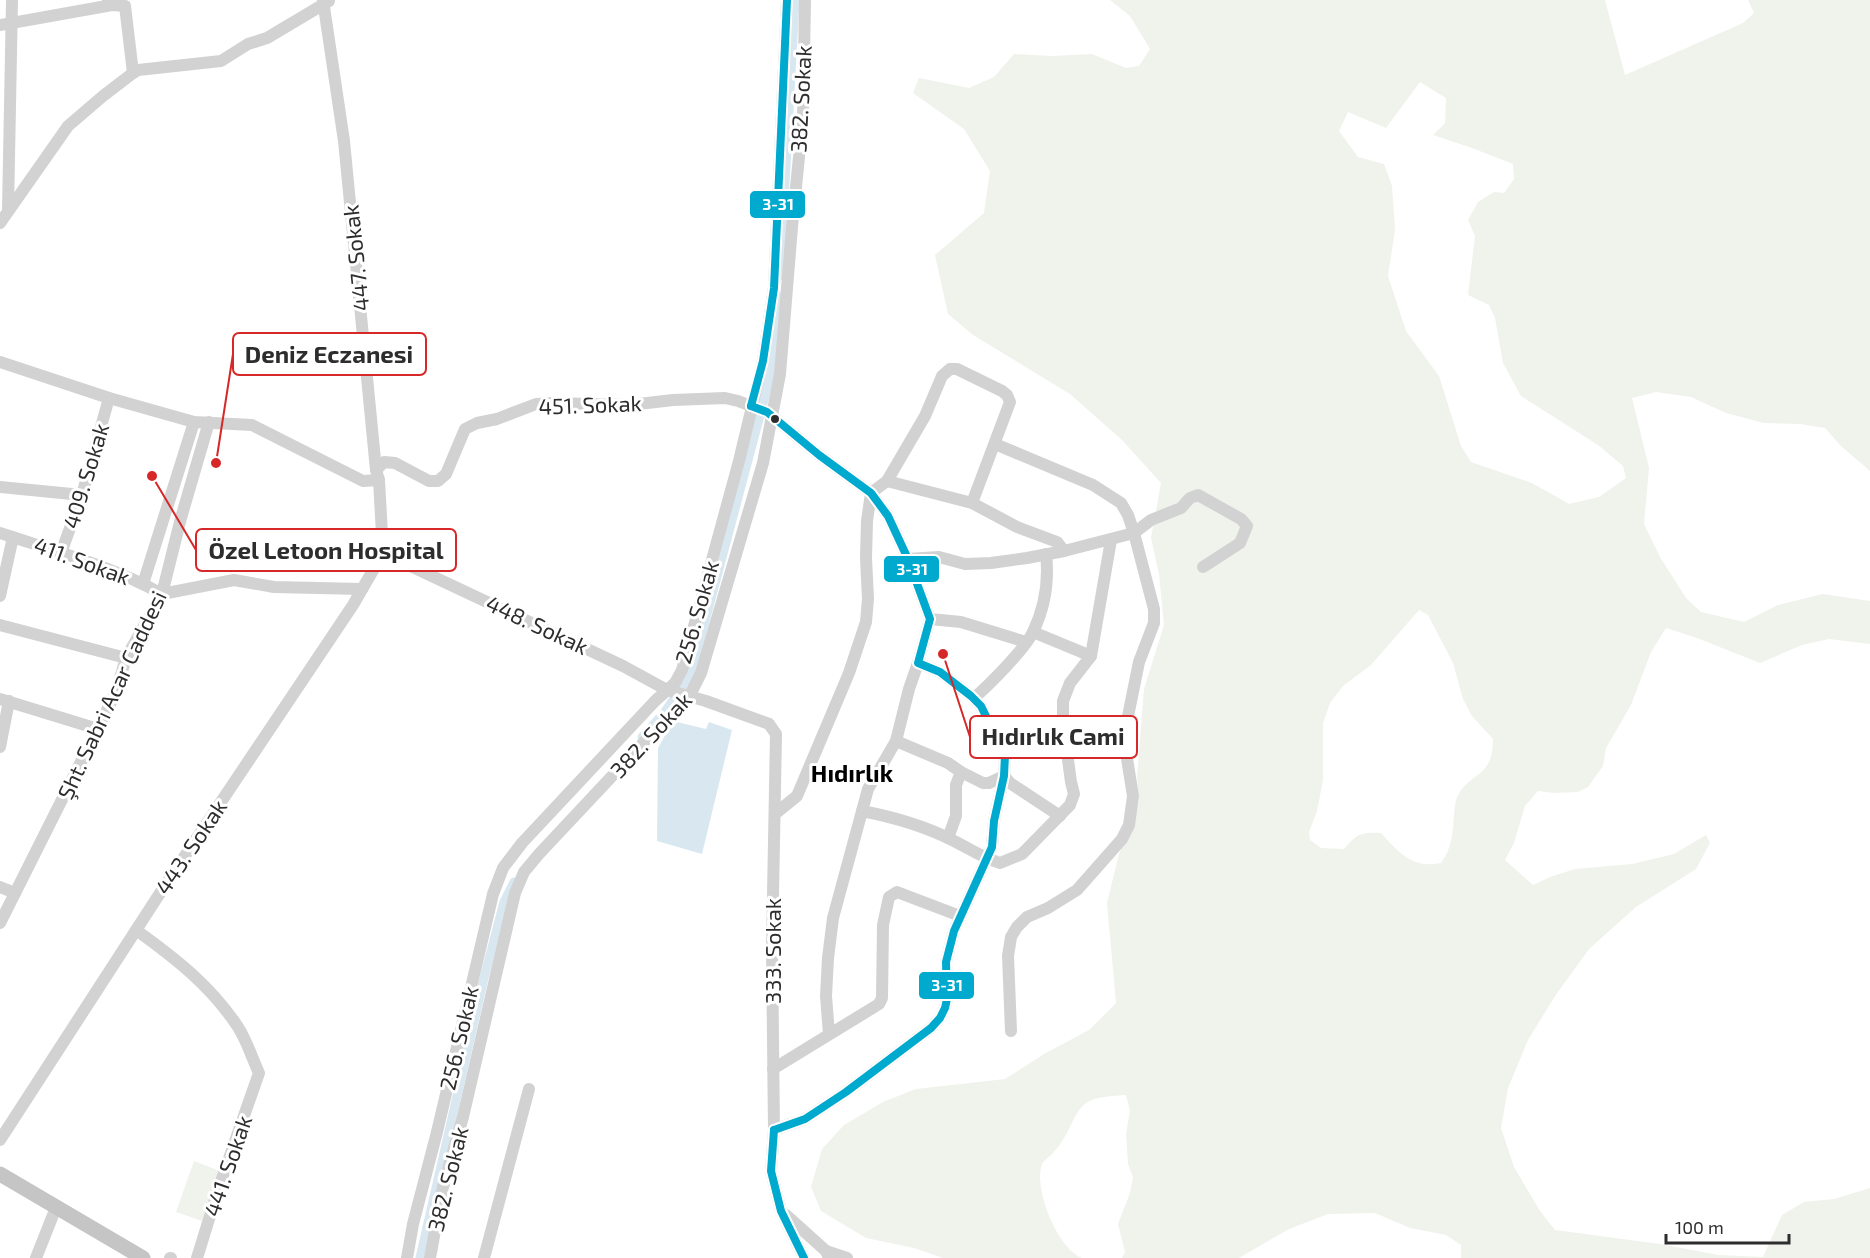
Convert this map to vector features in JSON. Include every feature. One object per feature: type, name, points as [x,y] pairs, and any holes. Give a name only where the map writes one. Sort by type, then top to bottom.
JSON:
[{"type":"main road","points":[[0,1174],[143,1258]]},
{"type":"main road","points":[[0,1184],[127,1258]]},
{"type":"street","points":[[8,211],[6,24],[12,0]]},
{"type":"street","name":"256. Sokak","points":[[407,1258],[412,1224],[437,1132],[493,894],[502,868],[540,822],[655,701],[675,684],[682,670],[739,460],[762,411],[763,361],[774,288],[787,0]]},
{"type":"street","name":"382. Sokak","points":[[430,1258],[443,1187],[463,1117],[515,893],[524,872],[687,697],[701,673],[713,636],[763,463],[762,411],[780,374],[803,117],[805,0]]},
{"type":"street","points":[[0,223],[68,126],[133,73],[138,70],[221,61],[248,44],[267,38],[325,1]]},
{"type":"street","name":"447. Sokak","points":[[325,1],[345,141],[378,475],[383,553]]},
{"type":"street","points":[[6,24],[117,3],[133,73]]},
{"type":"street","points":[[0,190],[8,211]]},
{"type":"street","points":[[0,362],[109,398],[194,422],[252,425],[363,481],[378,475]]},
{"type":"street","points":[[776,813],[797,796],[849,673],[866,622],[867,521],[872,493],[887,481],[925,416],[942,376],[950,369],[957,369],[1002,391],[1010,402],[972,503]]},
{"type":"street","name":"409. Sokak","points":[[61,553],[81,495],[109,398]]},
{"type":"street","name":"451. Sokak","points":[[378,475],[384,462],[395,462],[429,481],[438,481],[446,474],[465,429],[536,404],[630,405],[673,400],[725,398],[762,411]]},
{"type":"street","points":[[762,411],[872,493],[888,516],[908,559],[930,620],[896,741],[867,789],[833,918],[826,996],[829,1034]]},
{"type":"street","points":[[143,584],[194,422]]},
{"type":"street","name":"Şht. Sabri Acar Caddesi","points":[[0,923],[116,692],[126,658],[162,594],[181,518],[210,423]]},
{"type":"street","points":[[995,444],[1093,485],[1121,503],[1134,533],[1154,609],[1154,623],[1139,662],[1125,731],[1125,746],[1133,796],[1129,825],[1122,839],[1077,891],[1027,917],[1011,937],[1008,956],[1011,1030]]},
{"type":"street","points":[[887,481],[972,503],[1017,527],[1057,542],[1064,551]]},
{"type":"street","points":[[0,487],[81,495]]},
{"type":"street","points":[[908,559],[939,557],[965,564],[992,563],[1064,551],[1134,533],[1151,520],[1181,508],[1190,498],[1198,495],[1247,525],[1240,543],[1203,567]]},
{"type":"street","name":"411. Sokak","points":[[0,533],[61,553],[143,584],[162,594]]},
{"type":"street","points":[[0,596],[13,537]]},
{"type":"street","points":[[862,811],[891,816],[948,838],[986,859],[1000,863],[1022,854],[1070,806],[1074,794],[1066,745],[1063,701],[1070,683],[1091,656],[1111,540]]},
{"type":"street","name":"448. Sokak","points":[[383,553],[623,666],[669,691],[687,697]]},
{"type":"street","name":"443. Sokak","points":[[0,1140],[362,589],[383,553]]},
{"type":"street","points":[[974,698],[987,687],[1030,637],[1046,591],[1048,572],[1046,554]]},
{"type":"street","points":[[162,594],[234,580],[274,587],[362,589]]},
{"type":"street","points":[[930,620],[961,622],[1030,637],[1091,656]]},
{"type":"street","points":[[0,625],[126,658]]},
{"type":"street","points":[[774,1130],[805,1119],[846,1092],[931,1028],[945,1008],[947,999],[946,962],[960,916],[992,847],[994,821],[1004,776],[1005,755],[981,706],[974,698],[939,672],[918,663]]},
{"type":"street","name":"333. Sokak","points":[[687,697],[770,724],[776,735],[772,949],[774,1130],[771,1171],[780,1210],[804,1258]]},
{"type":"street","points":[[0,747],[4,700],[98,729]]},
{"type":"street","points":[[896,741],[948,763],[983,783],[989,783],[1004,776]]},
{"type":"street","points":[[948,838],[956,816],[956,785],[961,772]]},
{"type":"street","points":[[1004,776],[1010,783],[1060,816]]},
{"type":"street","points":[[0,887],[15,893]]},
{"type":"street","points":[[773,1069],[879,1004],[882,998],[883,924],[889,897],[897,892],[960,916]]},
{"type":"street","name":"441. Sokak","points":[[136,930],[176,958],[213,995],[238,1028],[259,1073],[197,1258]]},
{"type":"street","points":[[484,1258],[529,1089]]},
{"type":"street","points":[[780,1210],[828,1254],[847,1258]]},
{"type":"street","points":[[36,1258],[53,1215]]},
{"type":"shaded area","points":[[1110,0],[1605,0],[1625,75],[1743,23],[1754,13],[1748,0],[1870,0],[1870,471],[1841,446],[1825,428],[1800,424],[1764,423],[1726,413],[1691,397],[1656,392],[1632,398],[1649,468],[1644,524],[1660,557],[1686,598],[1701,612],[1744,622],[1778,605],[1823,594],[1870,601],[1870,644],[1829,639],[1802,645],[1760,663],[1666,628],[1651,652],[1631,705],[1606,748],[1603,766],[1588,787],[1578,792],[1538,791],[1525,806],[1514,843],[1505,860],[1533,885],[1575,869],[1632,864],[1674,854],[1706,835],[1710,843],[1696,869],[1636,907],[1589,949],[1555,996],[1528,1040],[1508,1088],[1501,1128],[1514,1167],[1540,1211],[1555,1230],[1660,1244],[1719,1255],[1763,1257],[1782,1215],[1804,1202],[1834,1199],[1870,1188],[1870,1258],[1461,1258],[1461,1245],[1446,1235],[1410,1228],[1375,1213],[1328,1214],[1289,1229],[1239,1258],[1122,1258],[1125,1252],[1118,1224],[1130,1193],[1133,1177],[1128,1164],[1126,1134],[1130,1111],[1126,1095],[1107,1096],[1085,1104],[1078,1112],[1060,1145],[1043,1162],[1040,1172],[1041,1186],[1049,1216],[1064,1243],[1073,1253],[1082,1258],[943,1258],[914,1248],[866,1238],[821,1211],[811,1187],[822,1149],[844,1125],[883,1102],[916,1089],[1005,1079],[1044,1054],[1089,1030],[1116,1003],[1107,903],[1119,854],[1134,819],[1139,800],[1137,777],[1144,689],[1164,625],[1159,574],[1151,538],[1161,483],[1122,440],[1070,394],[973,335],[948,314],[935,255],[984,213],[990,171],[964,129],[913,93],[919,78],[969,88],[994,77],[1014,54],[1052,56],[1092,54],[1126,68],[1139,66],[1150,49],[1130,16]],"holes":[[[1420,82],[1446,98],[1445,123],[1433,135],[1513,164],[1514,179],[1504,193],[1494,192],[1478,202],[1468,220],[1475,236],[1468,295],[1489,305],[1495,318],[1503,363],[1521,396],[1598,445],[1623,466],[1626,478],[1599,497],[1569,504],[1532,483],[1471,462],[1461,446],[1439,376],[1406,331],[1388,276],[1395,230],[1392,186],[1384,164],[1358,157],[1339,131],[1348,112],[1386,128]],[[1419,610],[1428,615],[1453,663],[1463,699],[1472,716],[1493,739],[1489,762],[1461,790],[1456,800],[1451,840],[1448,852],[1441,863],[1422,864],[1407,858],[1381,833],[1360,835],[1344,849],[1321,848],[1310,840],[1309,832],[1317,811],[1323,780],[1323,723],[1330,703],[1343,686],[1371,665]]]},
{"type":"shaded area","points":[[673,721],[706,729],[709,722],[732,730],[702,854],[657,841],[658,748]]},
{"type":"shaded area","points":[[194,1161],[220,1171],[202,1221],[176,1212]]},
{"type":"waterway","points":[[780,276],[795,0]]},
{"type":"waterway","points":[[642,737],[664,713],[691,674],[771,374],[778,296]]},
{"type":"waterway","points":[[420,1258],[484,978],[504,902],[514,882]]},
{"type":"transit line","name":"3-31","points":[[751,406],[763,361],[774,288],[787,0]]},
{"type":"transit line","name":"3-31","points":[[751,406],[767,412],[819,455],[871,493],[888,516],[908,559],[930,619],[918,663],[940,672],[981,706],[1005,755],[1004,776],[994,821],[992,847],[954,931],[946,962],[947,999],[940,1018],[931,1028],[846,1092],[805,1119],[774,1130]]},
{"type":"transit line","name":"3-31","points":[[774,1130],[771,1171],[781,1211],[804,1258]]},
{"type":"place","name":"Deniz Eczanesi","points":[[216,463]]},
{"type":"place","name":"Özel Letoon Hospital","points":[[152,476]]},
{"type":"place","name":"Hıdırlık Cami","points":[[943,654]]},
{"type":"district","name":"Hıdırlık","points":[[852,774]]}]
